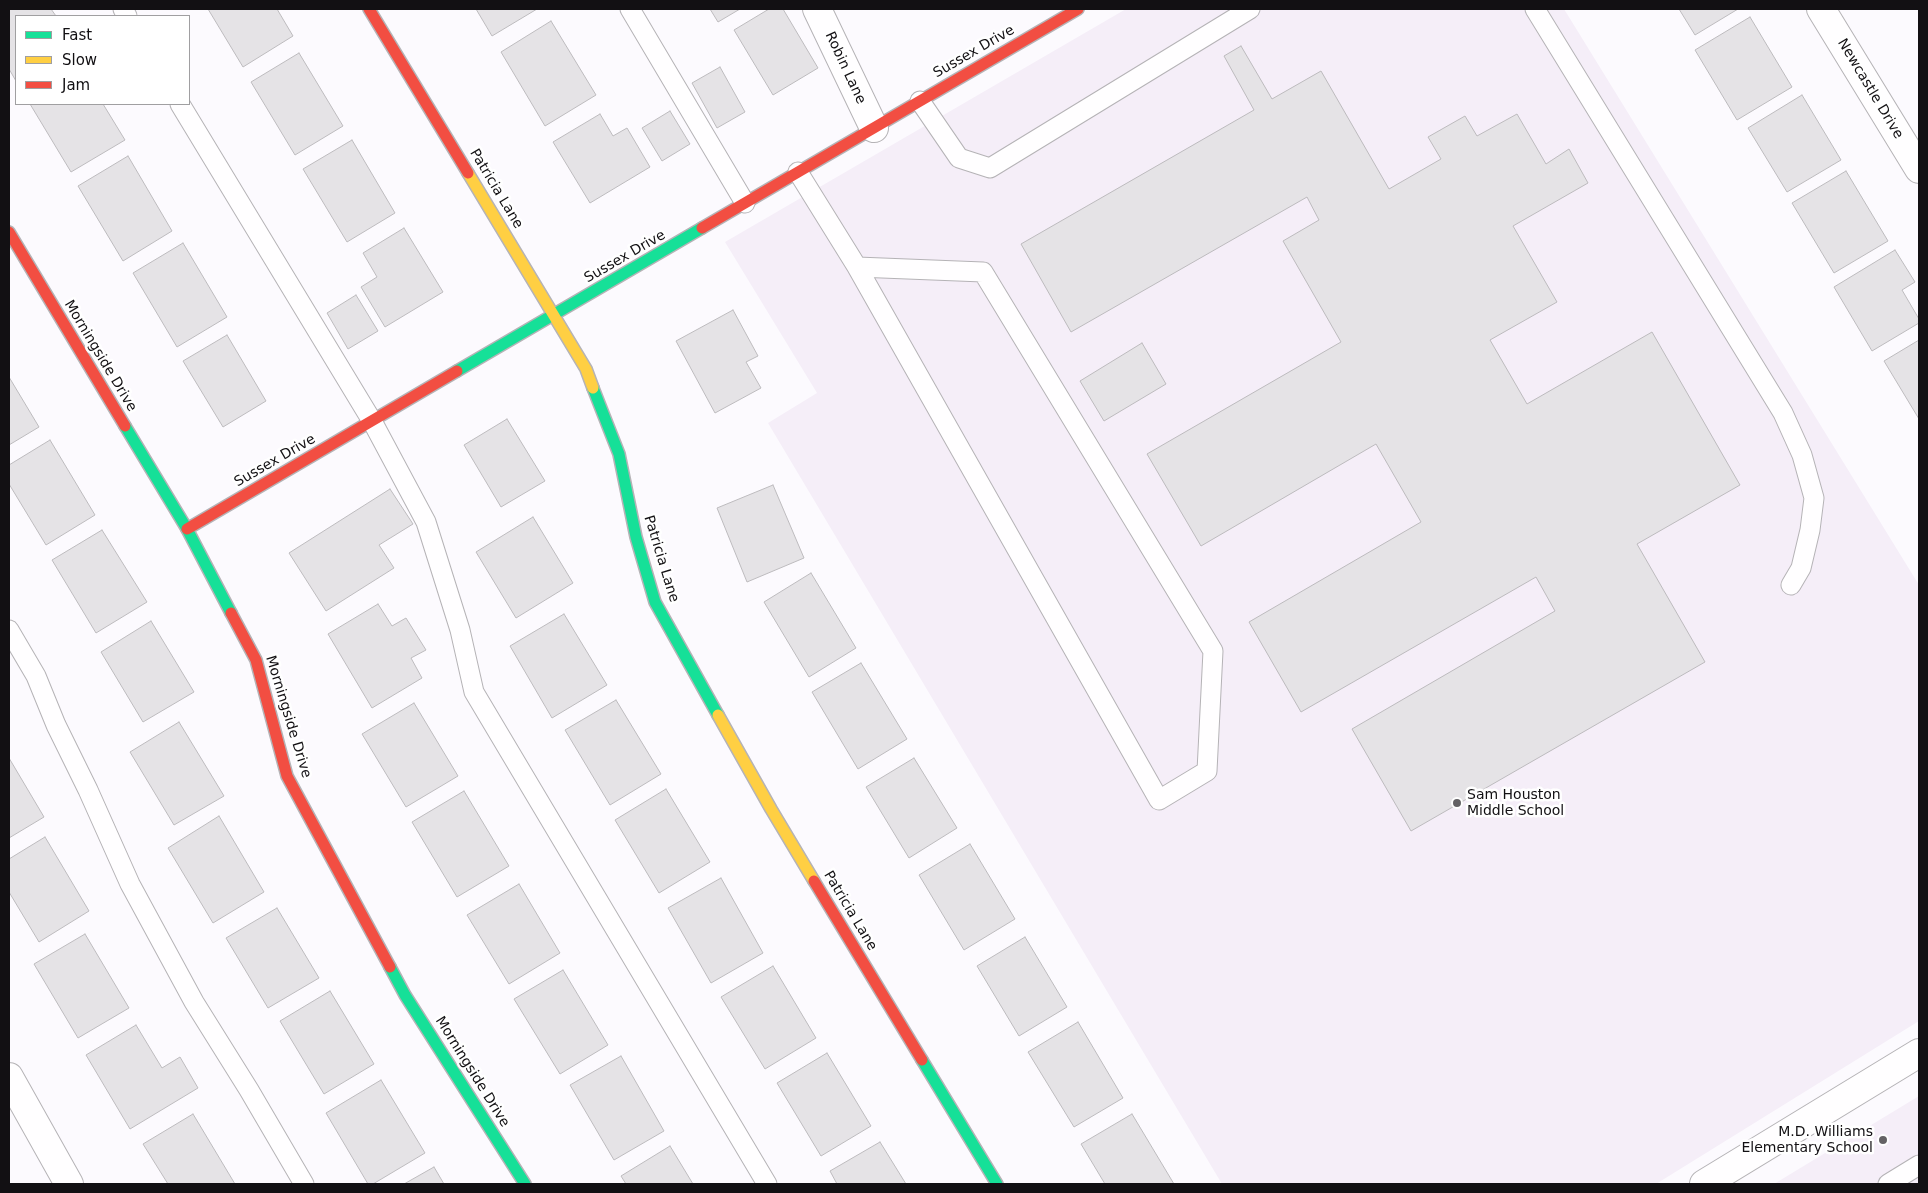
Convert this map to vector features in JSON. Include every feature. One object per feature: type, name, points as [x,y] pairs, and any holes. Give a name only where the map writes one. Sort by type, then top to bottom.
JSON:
[{"type":"street","name":"Patricia Lane","points":[[369,9],[586,369],[619,454],[636,537],[655,602],[771,809],[997,1184]]},
{"type":"street","name":"Robin Lane","points":[[817,9],[874,128]]},
{"type":"street","name":"Sussex Drive","points":[[186,529],[1078,9]]},
{"type":"street","name":"Newcastle Drive","points":[[1821,9],[1919,170]]},
{"type":"street","name":"Morningside Drive","points":[[9,232],[186,529],[256,660],[287,776],[405,995],[525,1184]]},
{"type":"street","points":[[1704,1184],[1919,1053]]},
{"type":"street","points":[[9,1077],[69,1184]]},
{"type":"lane","points":[[630,9],[746,203]]},
{"type":"lane","points":[[920,101],[959,158],[990,168],[1250,9]]},
{"type":"lane","points":[[1535,9],[1783,413],[1802,455],[1814,498],[1810,530],[1801,568],[1791,585]]},
{"type":"lane","points":[[181,105],[372,421],[426,522],[460,630],[474,692],[767,1184]]},
{"type":"lane","points":[[798,172],[856,267],[1159,800],[1207,771],[1214,651],[983,272],[856,267]]},
{"type":"lane","points":[[9,630],[36,676],[56,725],[134,892],[194,1002],[249,1090],[304,1184]]},
{"type":"lane","points":[[1888,1184],[1919,1165]]},
{"type":"shaded area","name":"Sam Houston Middle School","points":[[1126,9],[1564,9],[1919,585],[1919,1021],[1656,1184],[1222,1184],[768,423],[817,393],[725,242]]},
{"type":"shaded area","name":"M.D. Williams Elementary School","points":[[1919,1096],[1919,1184],[1774,1184]]},
{"type":"building","points":[[9,9],[51,9],[55,15],[15,15],[15,79],[9,69]]},
{"type":"building","points":[[208,9],[277,9],[293,36],[243,67]]},
{"type":"building","points":[[476,9],[537,9],[492,36]]},
{"type":"building","points":[[710,9],[740,9],[718,22]]},
{"type":"building","points":[[769,9],[783,9],[818,68],[773,95],[734,30]]},
{"type":"building","points":[[1679,9],[1738,9],[1695,35]]},
{"type":"building","points":[[1750,17],[1792,87],[1737,120],[1695,50]]},
{"type":"building","points":[[551,21],[596,95],[545,126],[501,52]]},
{"type":"building","points":[[1241,46],[1272,99],[1321,71],[1389,189],[1441,159],[1428,137],[1465,116],[1477,136],[1517,114],[1546,164],[1569,149],[1588,183],[1513,226],[1557,302],[1490,340],[1527,404],[1652,332],[1740,485],[1637,544],[1705,662],[1411,831],[1352,729],[1555,611],[1536,577],[1301,712],[1249,622],[1421,522],[1376,444],[1201,546],[1147,454],[1341,342],[1283,241],[1319,220],[1307,197],[1071,332],[1021,244],[1254,110],[1224,56]]},
{"type":"building","points":[[299,53],[343,126],[295,155],[251,82]]},
{"type":"building","points":[[720,67],[745,112],[717,128],[692,83]]},
{"type":"building","points":[[1802,95],[1841,160],[1787,192],[1748,128]]},
{"type":"building","points":[[31,105],[104,105],[125,140],[71,172]]},
{"type":"building","points":[[670,111],[690,144],[662,161],[642,128]]},
{"type":"building","points":[[600,114],[613,136],[627,128],[650,167],[590,203],[553,142]]},
{"type":"building","points":[[352,140],[395,213],[347,242],[303,169]]},
{"type":"building","points":[[128,156],[172,231],[123,261],[78,186]]},
{"type":"building","points":[[1846,171],[1888,241],[1834,273],[1792,203]]},
{"type":"building","points":[[404,228],[443,292],[385,327],[361,287],[377,277],[363,253]]},
{"type":"building","points":[[183,243],[227,317],[177,347],[133,273]]},
{"type":"building","points":[[1895,250],[1915,282],[1902,290],[1919,319],[1919,323],[1872,351],[1834,287]]},
{"type":"building","points":[[356,295],[378,331],[348,349],[327,313]]},
{"type":"building","points":[[733,310],[758,356],[746,362],[761,388],[715,413],[676,341]]},
{"type":"building","points":[[227,335],[266,401],[223,427],[183,361]]},
{"type":"building","points":[[1919,340],[1919,419],[1884,361]]},
{"type":"building","points":[[1142,343],[1166,384],[1104,421],[1080,381]]},
{"type":"building","points":[[9,377],[39,427],[9,445]]},
{"type":"building","points":[[507,419],[545,481],[501,507],[464,445]]},
{"type":"building","points":[[50,440],[95,515],[46,545],[9,484],[9,465]]},
{"type":"building","points":[[773,485],[804,558],[747,582],[717,508]]},
{"type":"building","points":[[390,489],[413,524],[379,545],[394,568],[326,611],[289,553]]},
{"type":"building","points":[[533,517],[573,583],[516,618],[476,552]]},
{"type":"building","points":[[102,530],[147,602],[96,633],[52,560]]},
{"type":"building","points":[[811,573],[856,648],[809,677],[764,602]]},
{"type":"building","points":[[378,604],[392,626],[406,618],[426,650],[411,658],[422,678],[372,708],[328,634]]},
{"type":"building","points":[[564,614],[607,685],[552,718],[510,646]]},
{"type":"building","points":[[151,621],[194,692],[143,722],[101,652]]},
{"type":"building","points":[[861,663],[907,739],[858,769],[812,692]]},
{"type":"building","points":[[616,700],[661,774],[610,805],[565,730]]},
{"type":"building","points":[[414,703],[458,776],[406,807],[362,734]]},
{"type":"building","points":[[179,722],[224,796],[174,825],[130,752]]},
{"type":"building","points":[[9,758],[44,817],[9,838]]},
{"type":"building","points":[[914,758],[957,828],[909,858],[866,787]]},
{"type":"building","points":[[666,789],[710,862],[659,893],[615,820]]},
{"type":"building","points":[[464,791],[509,866],[457,897],[412,822]]},
{"type":"building","points":[[219,816],[264,892],[213,923],[168,848]]},
{"type":"building","points":[[45,837],[89,911],[39,942],[9,892],[9,859]]},
{"type":"building","points":[[970,844],[1015,919],[964,950],[919,875]]},
{"type":"building","points":[[721,878],[763,953],[711,983],[668,908]]},
{"type":"building","points":[[519,884],[560,953],[509,984],[467,915]]},
{"type":"building","points":[[277,908],[319,978],[268,1008],[226,938]]},
{"type":"building","points":[[85,934],[129,1008],[78,1038],[34,964]]},
{"type":"building","points":[[1025,937],[1067,1007],[1019,1036],[977,966]]},
{"type":"building","points":[[773,966],[816,1038],[765,1069],[721,997]]},
{"type":"building","points":[[563,970],[608,1045],[560,1074],[514,999]]},
{"type":"building","points":[[330,991],[374,1064],[324,1094],[280,1021]]},
{"type":"building","points":[[1078,1022],[1123,1098],[1074,1127],[1028,1052]]},
{"type":"building","points":[[136,1025],[162,1068],[180,1057],[198,1088],[130,1129],[86,1055]]},
{"type":"building","points":[[827,1053],[871,1126],[821,1156],[777,1083]]},
{"type":"building","points":[[621,1056],[664,1131],[614,1160],[570,1085]]},
{"type":"building","points":[[381,1080],[425,1153],[373,1184],[368,1184],[326,1113]]},
{"type":"building","points":[[193,1114],[235,1184],[168,1184],[143,1144]]},
{"type":"building","points":[[1132,1114],[1174,1184],[1105,1184],[1081,1144]]},
{"type":"building","points":[[880,1142],[906,1184],[837,1184],[830,1171]]},
{"type":"building","points":[[670,1146],[693,1184],[626,1184],[621,1176]]},
{"type":"building","points":[[434,1167],[444,1184],[404,1184]]},
{"type":"traffic: fast","points":[[457,371],[702,228]]},
{"type":"traffic: fast","points":[[593,388],[619,454],[636,537],[655,602],[718,715]]},
{"type":"traffic: fast","points":[[125,426],[187,529],[231,613]]},
{"type":"traffic: fast","points":[[390,967],[405,995],[525,1184]]},
{"type":"traffic: fast","points":[[922,1060],[997,1184]]},
{"type":"traffic: slow","points":[[468,173],[586,369],[593,388]]},
{"type":"traffic: slow","points":[[718,715],[814,881]]},
{"type":"traffic: jam","points":[[369,9],[468,173]]},
{"type":"traffic: jam","points":[[702,228],[1078,9]]},
{"type":"traffic: jam","points":[[9,232],[125,426]]},
{"type":"traffic: jam","points":[[187,529],[457,371]]},
{"type":"traffic: jam","points":[[231,613],[256,660],[287,776],[390,967]]},
{"type":"traffic: jam","points":[[814,881],[922,1060]]},
{"type":"place","name":"Sam Houston Middle School","points":[[1457,803]]},
{"type":"place","name":"M.D. Williams Elementary School","points":[[1883,1140]]}]
